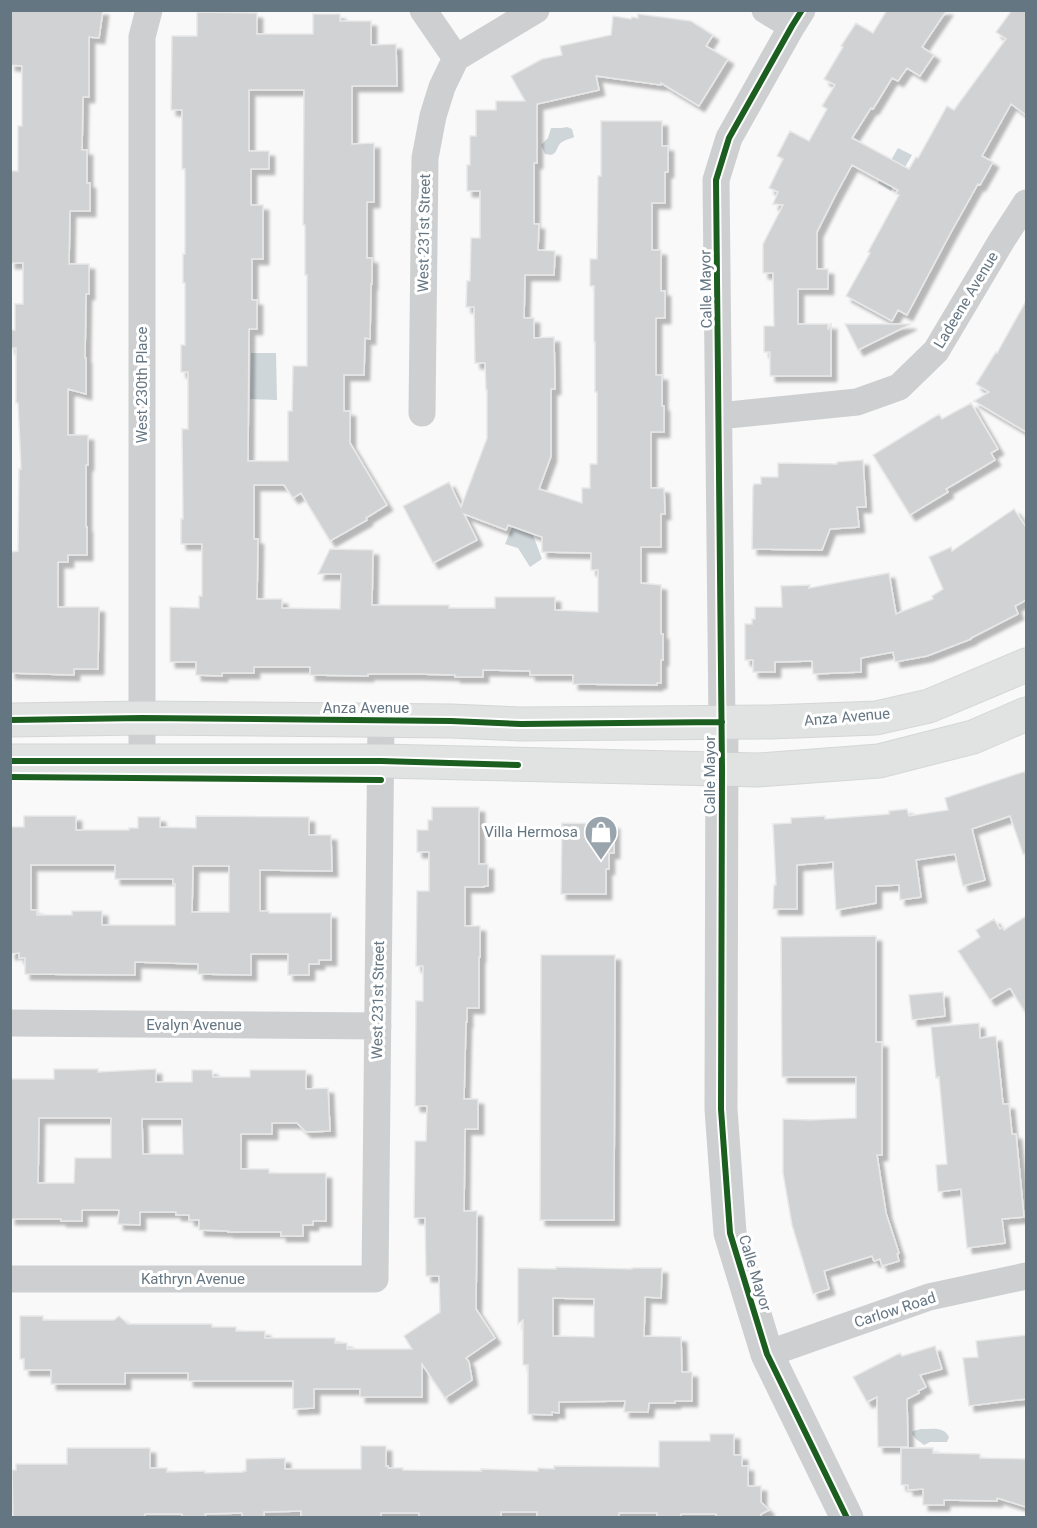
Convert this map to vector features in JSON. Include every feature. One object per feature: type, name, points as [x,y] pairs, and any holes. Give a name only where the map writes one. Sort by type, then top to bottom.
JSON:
[{"type":"main road","name":"Anza Avenue","points":[[10,720],[142,718],[451,721],[521,724],[770,722],[876,718],[929,706],[1026,665]]},
{"type":"main road","points":[[10,761],[381,761],[758,770],[879,761],[973,737],[1026,714]]},
{"type":"street","name":"West 230th Place","points":[[142,761],[142,37],[149,10]]},
{"type":"street","points":[[423,10],[456,58],[536,10]]},
{"type":"street","points":[[765,10],[797,18]]},
{"type":"street","name":"Calle Mayor","points":[[797,18],[729,138],[716,180],[722,722],[721,1109],[730,1233],[767,1354],[847,1518]]},
{"type":"street","name":"West 231st Street","points":[[422,413],[425,159],[433,117],[442,87],[456,58]]},
{"type":"street","name":"Ladeene Avenue","points":[[719,416],[857,402],[899,387],[936,351],[1026,204]]},
{"type":"street","name":"West 231st Street","points":[[375,1279],[381,720]]},
{"type":"street","name":"Evalyn Avenue","points":[[10,1023],[378,1026]]},
{"type":"street","name":"Carlow Road","points":[[767,1354],[929,1298],[1026,1276]]},
{"type":"street","name":"Kathryn Avenue","points":[[10,1279],[375,1279]]},
{"type":"shaded area","points":[[551,128],[572,129],[574,137],[561,143],[555,153],[545,154],[541,145],[548,138]]},
{"type":"shaded area","points":[[898,148],[912,155],[891,191],[878,183]]},
{"type":"shaded area","points":[[251,353],[276,353],[277,400],[250,399]]},
{"type":"shaded area","points":[[512,527],[533,535],[542,559],[530,567],[518,548],[505,544]]},
{"type":"shaded area","points":[[941,1430],[949,1437],[947,1442],[930,1442],[924,1445],[912,1434],[913,1431]]},
{"type":"building","points":[[10,10],[103,10],[99,38],[89,37],[89,97],[83,97],[82,150],[87,150],[90,211],[70,211],[69,264],[89,264],[89,294],[86,294],[86,394],[68,389],[68,435],[88,435],[87,555],[68,555],[68,562],[58,562],[58,607],[99,607],[98,669],[74,669],[74,675],[10,673],[10,552],[18,551],[19,469],[21,469],[18,403],[16,403],[16,348],[10,348],[10,330],[15,330],[15,304],[23,304],[23,263],[10,263],[10,171],[18,171],[18,126],[22,126],[22,66],[10,65]]},
{"type":"building","points":[[887,10],[947,10],[922,47],[934,55],[920,76],[907,68],[898,81],[892,78],[852,138],[909,169],[916,157],[918,158],[947,106],[954,110],[1006,39],[996,32],[1012,10],[1026,10],[1026,115],[1011,104],[982,156],[993,162],[980,185],[978,184],[907,315],[898,310],[892,321],[846,296],[899,195],[896,194],[898,190],[852,165],[817,232],[817,269],[828,269],[828,289],[798,289],[798,324],[828,324],[828,330],[831,323],[831,376],[770,376],[770,352],[764,352],[764,326],[774,326],[773,273],[763,273],[763,244],[783,205],[773,204],[778,192],[769,188],[783,159],[777,156],[790,131],[809,141],[827,109],[822,106],[835,85],[824,79],[856,23],[873,33]]},
{"type":"building","points":[[197,12],[257,13],[257,34],[313,34],[313,14],[340,14],[340,21],[371,21],[371,45],[396,44],[397,86],[352,86],[352,144],[374,143],[374,202],[367,202],[367,258],[372,258],[372,284],[370,339],[365,338],[364,375],[344,375],[344,411],[350,411],[350,443],[387,505],[366,518],[367,520],[330,541],[301,493],[293,498],[284,485],[254,485],[254,539],[258,539],[257,599],[282,599],[282,608],[340,609],[341,574],[318,574],[330,549],[373,550],[372,605],[449,605],[449,608],[495,608],[495,597],[555,597],[555,610],[598,612],[598,570],[591,570],[591,553],[542,552],[542,537],[508,525],[506,530],[464,514],[477,540],[433,563],[403,506],[449,482],[461,507],[487,438],[485,363],[475,363],[474,307],[466,307],[467,281],[470,281],[471,238],[480,238],[480,191],[467,191],[470,136],[476,136],[476,110],[496,110],[496,101],[525,101],[511,76],[542,59],[562,55],[560,46],[611,35],[613,16],[631,19],[632,17],[638,18],[638,14],[691,21],[713,35],[706,46],[728,59],[699,106],[661,83],[661,85],[596,76],[599,90],[537,104],[534,224],[539,224],[538,250],[555,251],[554,275],[525,275],[524,318],[534,318],[534,338],[554,337],[555,389],[551,389],[551,456],[539,489],[582,503],[582,488],[590,488],[590,464],[597,464],[594,286],[590,286],[590,259],[597,259],[601,121],[662,121],[662,146],[668,146],[665,203],[652,203],[652,250],[661,250],[661,291],[665,291],[665,318],[656,318],[656,375],[662,375],[664,432],[651,432],[651,488],[664,488],[665,514],[661,514],[661,547],[641,547],[641,583],[661,585],[663,660],[661,660],[661,683],[657,685],[573,684],[573,675],[530,675],[530,671],[483,670],[483,677],[416,674],[310,675],[310,667],[254,667],[254,673],[222,673],[222,676],[196,675],[196,662],[170,662],[170,607],[199,608],[199,596],[202,596],[202,544],[181,544],[182,429],[188,429],[188,372],[181,372],[181,345],[185,345],[183,254],[185,254],[185,169],[182,169],[182,110],[171,110],[172,36],[197,36]],"holes":[[[249,90],[304,90],[303,225],[305,225],[305,275],[307,275],[307,366],[293,366],[292,411],[288,411],[288,461],[248,461],[249,329],[257,329],[257,300],[252,300],[252,259],[263,259],[263,205],[251,205],[251,169],[269,169],[269,151],[249,151]]]},
{"type":"building","points":[[1026,301],[1026,432],[974,401],[989,392],[976,384],[997,353]]},
{"type":"building","points":[[845,324],[911,324],[858,350]]},
{"type":"building","points":[[971,403],[998,449],[991,453],[995,460],[946,489],[948,492],[910,515],[873,455],[939,414],[942,419]]},
{"type":"building","points":[[863,460],[866,507],[857,507],[859,527],[830,529],[822,550],[752,549],[753,487],[754,484],[761,484],[761,477],[778,477],[778,463],[837,464],[837,462]]},
{"type":"building","points":[[1014,509],[1026,527],[1026,600],[1015,606],[1018,614],[971,639],[927,656],[895,662],[893,652],[861,658],[861,672],[813,674],[812,661],[775,662],[775,672],[753,672],[753,660],[745,660],[745,624],[752,624],[752,619],[755,619],[755,607],[782,607],[781,586],[810,585],[809,588],[889,573],[896,614],[933,599],[932,596],[943,589],[929,557],[951,547],[952,551]]},
{"type":"building","points":[[1026,771],[1026,854],[1023,854],[1010,816],[972,829],[985,880],[963,886],[955,854],[916,860],[921,897],[900,900],[899,885],[876,886],[876,903],[836,910],[833,862],[797,865],[797,909],[773,909],[774,885],[776,885],[773,824],[791,823],[791,818],[825,816],[825,819],[889,814],[889,811],[907,809],[909,816],[948,810],[945,798]]},
{"type":"building","points":[[432,807],[479,807],[479,864],[488,864],[488,886],[465,887],[465,926],[480,926],[480,957],[479,1008],[467,1008],[466,1022],[464,1099],[478,1099],[478,1129],[465,1129],[464,1211],[477,1211],[476,1309],[495,1338],[466,1358],[469,1362],[472,1380],[445,1398],[422,1364],[422,1397],[360,1397],[360,1389],[314,1389],[314,1408],[293,1409],[293,1381],[188,1381],[188,1373],[125,1373],[125,1384],[51,1384],[51,1370],[24,1370],[24,1359],[20,1359],[20,1316],[43,1316],[43,1320],[114,1320],[119,1316],[128,1324],[212,1324],[212,1327],[236,1327],[236,1331],[265,1331],[265,1338],[335,1338],[335,1343],[347,1343],[347,1349],[412,1349],[404,1336],[440,1312],[439,1276],[426,1276],[425,1218],[414,1218],[415,1141],[426,1141],[427,1106],[415,1106],[416,1001],[423,1001],[423,966],[416,966],[417,891],[429,891],[429,852],[417,852],[417,830],[428,830],[428,820],[432,820]]},
{"type":"building","points":[[24,816],[76,816],[76,830],[129,830],[129,828],[138,828],[138,817],[160,817],[160,827],[196,828],[196,816],[309,817],[309,835],[331,835],[332,871],[260,870],[260,911],[331,913],[331,960],[319,960],[319,964],[309,964],[309,975],[288,975],[288,954],[251,954],[251,975],[198,974],[198,964],[135,962],[135,975],[25,974],[25,958],[19,958],[19,953],[10,954],[10,827],[24,827]],"holes":[[[31,865],[115,865],[115,879],[173,879],[175,925],[102,925],[102,911],[72,911],[72,915],[37,915],[37,910],[31,910]],[[193,866],[229,866],[229,912],[192,912]]]},
{"type":"building","points":[[562,823],[614,824],[614,853],[609,853],[609,869],[606,869],[606,894],[561,894]]},
{"type":"building","points":[[1026,916],[1026,1014],[1010,988],[990,1000],[958,951],[980,937],[976,930],[994,919],[1000,929],[1003,927],[1004,930]]},
{"type":"building","points":[[876,936],[876,1042],[882,1042],[882,1155],[877,1155],[886,1213],[899,1253],[897,1254],[899,1261],[882,1266],[880,1259],[874,1261],[872,1256],[824,1271],[829,1289],[813,1294],[792,1225],[783,1173],[783,1119],[856,1118],[856,1077],[782,1077],[781,937]]},
{"type":"building","points":[[541,955],[615,955],[614,1220],[540,1220]]},
{"type":"building","points":[[943,992],[945,1016],[912,1020],[909,995]]},
{"type":"building","points":[[979,1023],[980,1038],[996,1036],[1003,1104],[1009,1104],[1012,1134],[1016,1134],[1024,1217],[1002,1219],[1005,1243],[967,1248],[961,1189],[938,1192],[936,1165],[947,1164],[939,1077],[936,1078],[931,1027]]},
{"type":"building","points":[[54,1069],[98,1069],[98,1072],[156,1069],[156,1082],[192,1082],[192,1070],[212,1070],[213,1077],[250,1077],[250,1070],[306,1070],[306,1089],[328,1088],[330,1131],[306,1132],[297,1123],[272,1123],[272,1134],[241,1134],[241,1169],[269,1169],[269,1173],[326,1173],[326,1221],[313,1221],[313,1225],[303,1225],[303,1236],[281,1236],[281,1232],[199,1230],[199,1220],[189,1220],[189,1215],[176,1215],[176,1212],[140,1212],[140,1225],[118,1224],[119,1210],[82,1210],[82,1221],[10,1219],[10,1079],[54,1079]],"holes":[[[39,1118],[111,1118],[111,1158],[75,1158],[74,1183],[38,1183]],[[142,1119],[182,1119],[183,1154],[143,1154]]]},
{"type":"building","points":[[556,1267],[662,1268],[661,1298],[645,1297],[644,1336],[681,1337],[682,1372],[692,1372],[692,1401],[649,1403],[648,1412],[624,1412],[625,1401],[559,1402],[559,1413],[528,1414],[528,1365],[523,1365],[523,1320],[518,1324],[518,1268],[556,1269]],"holes":[[[553,1298],[594,1299],[594,1337],[553,1336]]]},
{"type":"building","points":[[1026,1335],[1026,1399],[969,1406],[963,1358],[978,1357],[976,1341]]},
{"type":"building","points":[[935,1346],[942,1369],[920,1375],[926,1387],[907,1399],[908,1447],[878,1447],[877,1397],[867,1402],[853,1377],[900,1353],[902,1356]]},
{"type":"building","points":[[710,1434],[734,1434],[734,1455],[742,1455],[742,1466],[748,1466],[748,1486],[761,1486],[761,1502],[769,1510],[761,1514],[761,1518],[716,1518],[716,1514],[681,1514],[681,1518],[657,1518],[657,1513],[619,1513],[619,1518],[537,1518],[537,1512],[501,1512],[501,1518],[419,1518],[419,1513],[381,1513],[381,1518],[301,1518],[301,1511],[264,1512],[264,1518],[242,1518],[242,1513],[205,1514],[206,1518],[182,1518],[182,1514],[145,1514],[145,1518],[13,1518],[12,1470],[16,1470],[16,1464],[67,1464],[67,1448],[150,1448],[150,1468],[167,1468],[167,1472],[243,1472],[246,1471],[246,1459],[285,1458],[285,1469],[361,1469],[361,1446],[386,1446],[386,1466],[388,1468],[538,1471],[538,1468],[554,1469],[554,1466],[659,1467],[659,1441],[710,1441]]},
{"type":"building","points":[[901,1448],[933,1448],[933,1453],[980,1454],[980,1458],[1026,1459],[1026,1507],[997,1498],[997,1501],[944,1500],[944,1505],[923,1505],[923,1489],[908,1490],[908,1485],[901,1485]]},
{"type":"cycle path","points":[[802,10],[729,138],[716,180],[722,769],[721,1109],[730,1233],[767,1354],[847,1518]]},
{"type":"cycle path","points":[[10,720],[142,718],[451,721],[521,724],[722,722]]},
{"type":"cycle path","points":[[10,761],[381,761],[518,765]]},
{"type":"cycle path","points":[[10,777],[381,780]]},
{"type":"place","name":"Villa Hermosa","points":[[601,861]]}]
